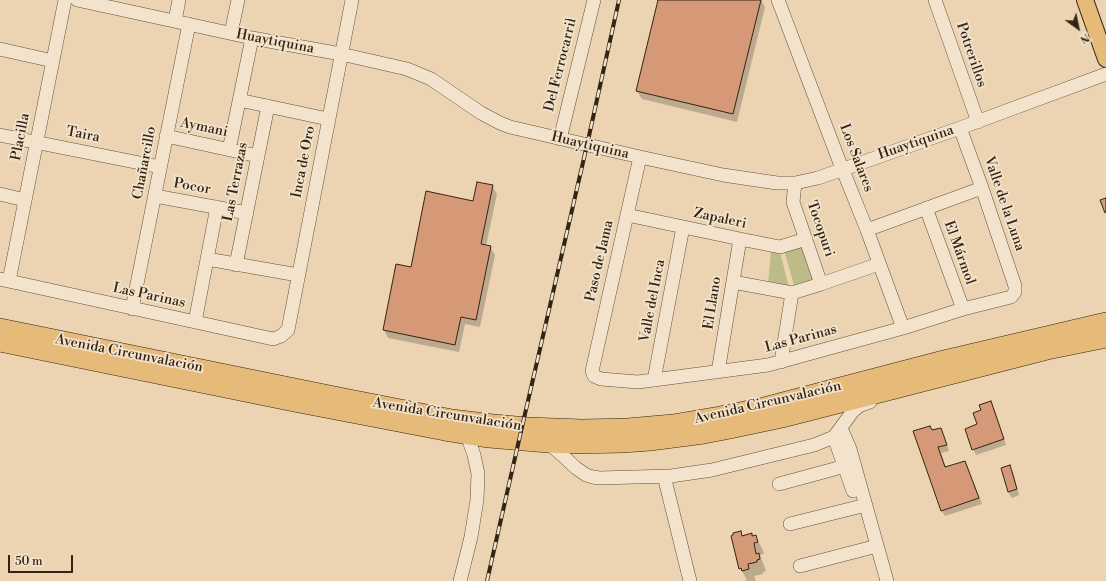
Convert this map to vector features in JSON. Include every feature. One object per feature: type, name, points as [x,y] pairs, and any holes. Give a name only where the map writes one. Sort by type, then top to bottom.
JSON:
[{"type":"highway","name":"Avenida Circunvalación","points":[[0,328],[344,398],[446,417],[528,427],[582,429],[628,428],[673,424],[757,409],[944,360],[1106,322]]},
{"type":"highway","name":"Avenida Circunvalación","points":[[0,342],[467,435],[548,443],[579,444],[623,443],[704,434],[782,418],[1047,350],[1106,338]]},
{"type":"main road","points":[[1092,1],[1106,28]]},
{"type":"main road","points":[[1092,1],[1106,59]]},
{"type":"street","name":"Placilla","points":[[4,280],[25,200],[65,0]]},
{"type":"street","name":"Huaytiquina","points":[[77,0],[231,34],[341,54],[407,69],[438,83],[481,113],[500,123],[521,130],[723,175],[777,183],[795,183],[818,178],[978,122],[1106,74]]},
{"type":"street","points":[[175,21],[179,0]]},
{"type":"street","points":[[231,34],[238,0]]},
{"type":"street","name":"Inca de Oro","points":[[288,330],[352,0]]},
{"type":"street","name":"Del Ferrocarril","points":[[560,138],[594,0]]},
{"type":"street","name":"Los Salares","points":[[778,0],[842,169],[867,230],[903,328]]},
{"type":"street","name":"Potrerillos","points":[[935,0],[978,122]]},
{"type":"street","name":"Chañarcillo","points":[[132,308],[189,24]]},
{"type":"street","name":"Las Terrazas","points":[[229,150],[252,38]]},
{"type":"street","points":[[0,50],[53,61]]},
{"type":"street","points":[[239,100],[328,119]]},
{"type":"street","name":"Las Terrazas","points":[[236,265],[268,106]]},
{"type":"street","name":"Valle de la Luna","points":[[960,128],[1015,286],[1015,292]]},
{"type":"street","name":"Taira","points":[[0,135],[160,167]]},
{"type":"street","name":"Aymani","points":[[166,136],[258,156]]},
{"type":"street","name":"Paso de Jama","points":[[592,371],[640,157]]},
{"type":"street","name":"Tocopuri","points":[[795,183],[793,202],[821,284]]},
{"type":"street","points":[[867,230],[982,188]]},
{"type":"street","points":[[0,194],[25,200]]},
{"type":"street","name":"Pocor","points":[[155,196],[247,213]]},
{"type":"street","name":"Las Terrazas","points":[[195,322],[217,207]]},
{"type":"street","name":"El Mármol","points":[[926,208],[963,309]]},
{"type":"street","name":"Zapaleri","points":[[627,215],[780,247],[806,239]]},
{"type":"street","name":"Valle del Inca","points":[[654,380],[683,227]]},
{"type":"street","name":"El Llano","points":[[718,372],[740,239]]},
{"type":"street","points":[[207,259],[298,275]]},
{"type":"street","points":[[733,282],[792,293],[879,264]]},
{"type":"street","name":"Las Parinas","points":[[4,280],[273,339],[281,336],[288,330]]},
{"type":"street","name":"Las Parinas","points":[[592,371],[594,376],[601,379],[638,382],[768,365],[903,328],[963,309],[1011,297],[1015,292]]},
{"type":"street","points":[[781,362],[792,293]]},
{"type":"street","name":"Avenida Circunvalación","points":[[840,433],[846,418],[859,406],[912,390],[931,380]]},
{"type":"street","points":[[548,443],[581,472],[592,477],[671,476],[712,470],[814,445],[840,433],[887,581]]},
{"type":"street","points":[[460,581],[471,536],[477,500],[478,474],[474,455],[467,435]]},
{"type":"street","points":[[779,484],[849,465]]},
{"type":"street","points":[[664,476],[690,581]]},
{"type":"street","points":[[790,524],[862,506]]},
{"type":"street","points":[[800,566],[877,546]]},
{"type":"shaded area","points":[[804,244],[814,279],[794,285],[784,250]]},
{"type":"shaded area","points":[[771,252],[780,252],[789,287],[768,284]]},
{"type":"building","points":[[658,0],[761,0],[733,114],[636,91]]},
{"type":"building","points":[[477,182],[493,185],[481,244],[491,246],[476,320],[461,317],[455,345],[383,330],[396,264],[411,267],[426,191],[473,201]]},
{"type":"building","points":[[1106,198],[1106,212],[1105,213],[1100,200]]},
{"type":"building","points":[[991,401],[1004,439],[972,450],[965,429],[977,424],[973,413],[981,410],[979,405]]},
{"type":"building","points":[[930,426],[932,430],[941,428],[947,445],[938,447],[945,467],[965,461],[979,498],[941,511],[913,431]]},
{"type":"building","points":[[1010,465],[1017,489],[1008,492],[1001,468]]},
{"type":"building","points":[[741,531],[742,536],[752,533],[752,536],[756,535],[758,542],[754,543],[756,554],[759,553],[760,559],[757,560],[757,562],[748,564],[749,569],[742,571],[741,568],[739,569],[731,536],[733,533]]},
{"type":"railway","points":[[487,581],[619,0]]}]
